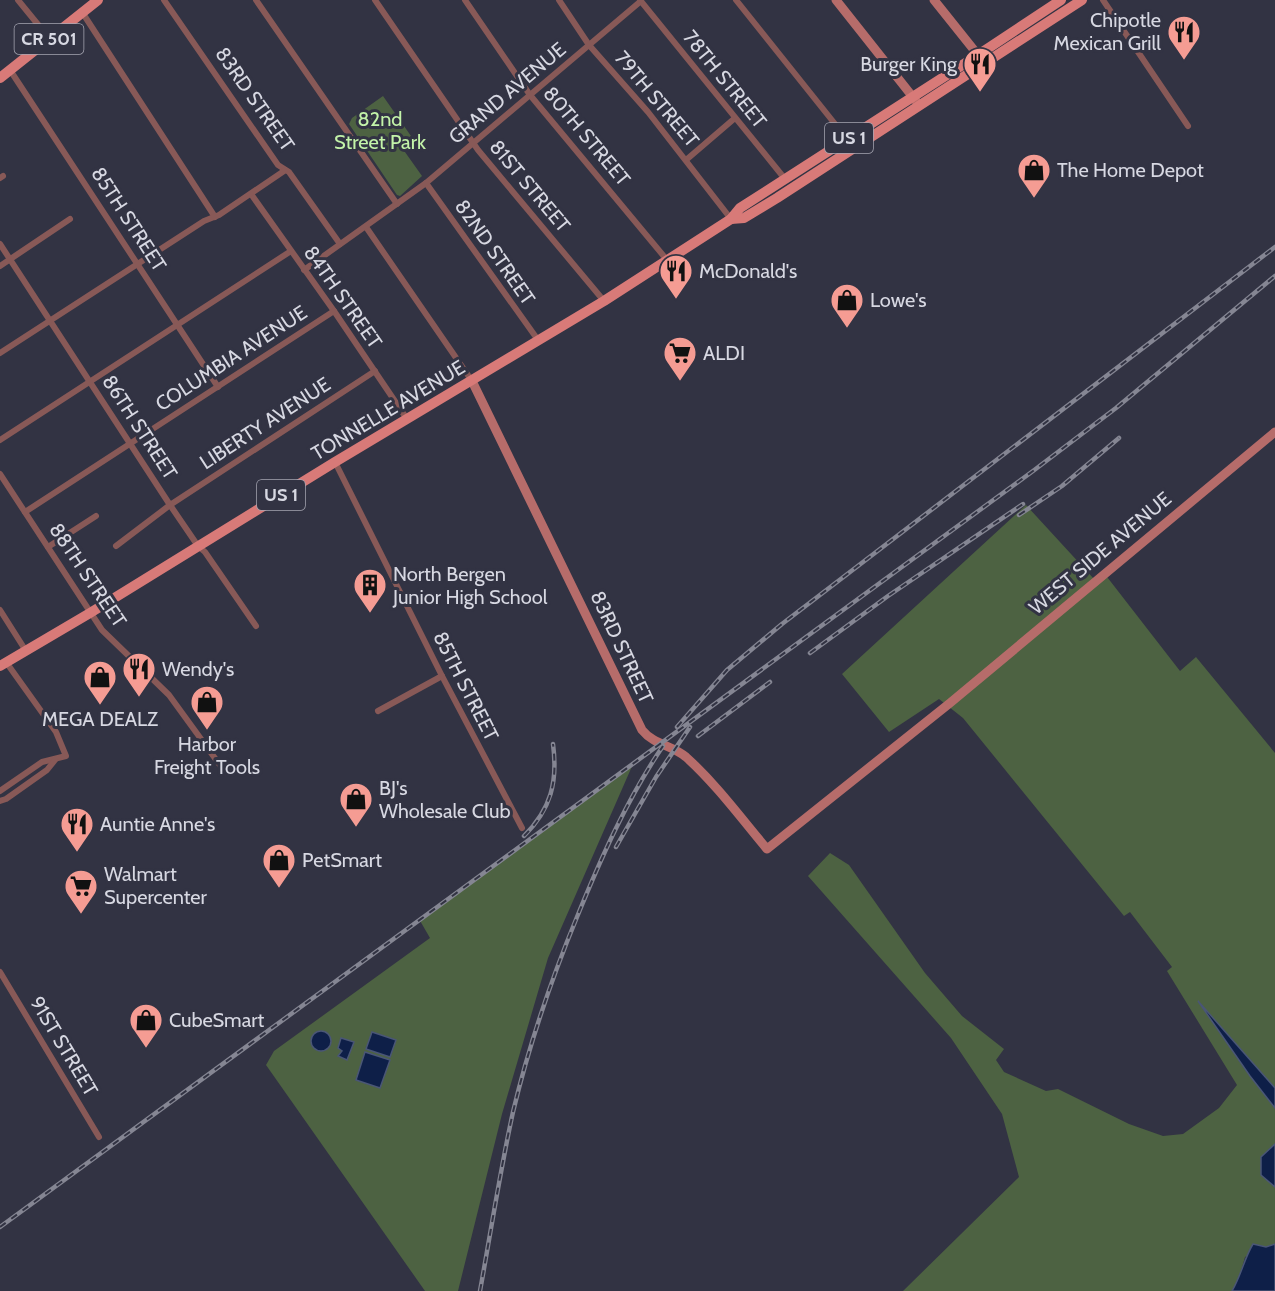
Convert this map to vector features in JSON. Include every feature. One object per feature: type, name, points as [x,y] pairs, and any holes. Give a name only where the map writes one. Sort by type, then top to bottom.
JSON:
[{"type":"main road","name":"CR 501","points":[[0,78],[98,0]]},
{"type":"main road","name":"TONNELLE AVENUE","points":[[731,219],[744,218],[1061,0]]},
{"type":"main road","name":"TONNELLE AVENUE","points":[[3,664],[90,614],[335,462],[604,301],[731,219],[740,208],[847,139],[916,101],[1082,0]]},
{"type":"street","points":[[18,0],[49,38]]},
{"type":"street","name":"83RD STREET","points":[[164,0],[278,165],[284,171],[289,172],[340,244]]},
{"type":"street","points":[[256,0],[397,204]]},
{"type":"street","name":"81ST STREET","points":[[375,0],[473,143],[604,301]]},
{"type":"street","name":"80TH STREET","points":[[465,0],[530,95],[667,260]]},
{"type":"street","name":"79TH STREET","points":[[559,0],[589,45],[648,112],[731,219]]},
{"type":"street","points":[[736,0],[847,139]]},
{"type":"street","points":[[836,0],[916,101]]},
{"type":"street","points":[[934,0],[978,55]]},
{"type":"street","points":[[1103,0],[1188,126]]},
{"type":"street","name":"GRAND AVENUE","points":[[304,270],[426,183],[640,1]]},
{"type":"street","name":"78TH STREET","points":[[640,1],[785,179]]},
{"type":"street","points":[[82,12],[215,217]]},
{"type":"street","name":"85TH STREET","points":[[10,70],[218,387]]},
{"type":"street","points":[[686,160],[735,118]]},
{"type":"street","points":[[0,353],[284,171]]},
{"type":"street","name":"82ND STREET","points":[[426,183],[537,340]]},
{"type":"street","name":"84TH STREET","points":[[251,194],[407,419]]},
{"type":"street","points":[[0,266],[70,219]]},
{"type":"street","name":"83RD STREET","points":[[366,227],[472,381],[642,730],[655,742],[683,755],[713,785],[767,849],[950,703]]},
{"type":"street","name":"86TH STREET","points":[[0,244],[170,505],[256,626]]},
{"type":"street","points":[[0,440],[291,251]]},
{"type":"street","name":"COLUMBIA AVENUE","points":[[25,512],[334,311]]},
{"type":"street","name":"LIBERTY AVENUE","points":[[117,546],[170,505],[375,371]]},
{"type":"street","name":"WEST SIDE AVENUE","points":[[950,703],[1275,432]]},
{"type":"street","name":"85TH STREET","points":[[335,462],[442,676],[522,828]]},
{"type":"street","name":"88TH STREET","points":[[0,474],[90,614],[114,643],[169,695],[225,772]]},
{"type":"street","points":[[48,547],[96,516]]},
{"type":"street","points":[[0,610],[26,651]]},
{"type":"street","points":[[0,791],[42,762],[66,756],[56,732],[3,664]]},
{"type":"street","points":[[378,711],[442,676]]},
{"type":"street","points":[[0,801],[47,770],[55,760]]},
{"type":"street","name":"91ST STREET","points":[[0,972],[99,1137]]},
{"type":"green space","name":"82nd Street Park","points":[[383,96],[411,136],[400,145],[422,176],[400,196],[397,195],[349,124],[352,118]]},
{"type":"green space","points":[[1026,505],[1094,579],[1104,573],[1180,671],[1196,657],[1275,753],[1275,1088],[1202,1006],[1275,1108],[1275,1144],[1261,1157],[1261,1175],[1275,1187],[1275,1244],[1245,1257],[1239,1278],[1232,1291],[903,1291],[1019,1177],[1002,1114],[951,1038],[808,876],[830,853],[849,865],[925,973],[962,1016],[1004,1049],[996,1060],[1004,1072],[1046,1091],[1058,1089],[1129,1124],[1163,1136],[1183,1134],[1219,1108],[1237,1085],[1167,971],[1172,967],[1130,912],[1124,916],[963,718],[939,699],[889,732],[842,674]]},
{"type":"green space","points":[[633,764],[548,958],[502,1114],[458,1291],[425,1291],[266,1065],[274,1051],[430,938],[419,919]]},
{"type":"water","points":[[1198,1001],[1275,1088],[1275,1108],[1250,1076]]},
{"type":"water","points":[[321,1031],[328,1034],[331,1041],[328,1048],[321,1051],[314,1048],[311,1041],[314,1034]]},
{"type":"water","points":[[372,1032],[396,1040],[390,1057],[366,1049]]},
{"type":"water","points":[[341,1038],[354,1042],[347,1060],[338,1056],[342,1051],[338,1048]]},
{"type":"water","points":[[365,1052],[390,1060],[380,1088],[356,1080]]},
{"type":"water","points":[[1275,1144],[1275,1187],[1261,1175],[1261,1157]]},
{"type":"water","points":[[1253,1244],[1266,1247],[1275,1244],[1275,1291],[1232,1291]]},
{"type":"railway","points":[[677,727],[727,670],[782,624],[1275,247]]},
{"type":"railway","points":[[0,1227],[1033,471],[1116,408],[1275,276]]},
{"type":"railway","points":[[1019,515],[1062,486],[1119,438]]},
{"type":"railway","points":[[810,653],[888,596],[1023,504]]},
{"type":"railway","points":[[698,736],[770,682]]},
{"type":"railway","points":[[616,847],[656,777],[690,727]]},
{"type":"railway","points":[[524,836],[541,816],[550,794],[554,771],[553,744]]},
{"type":"railway","points":[[480,1291],[513,1112],[541,1013],[567,941],[605,851],[626,808],[663,746]]},
{"type":"place","name":"Chipotle Mexican Grill","points":[[1184,61]]},
{"type":"place","name":"Burger King","points":[[980,93]]},
{"type":"place","name":"The Home Depot","points":[[1034,199]]},
{"type":"place","name":"McDonald's","points":[[676,300]]},
{"type":"place","name":"Lowe's","points":[[847,329]]},
{"type":"place","name":"ALDI","points":[[680,382]]},
{"type":"place","name":"North Bergen Junior High School","points":[[370,614]]},
{"type":"place","name":"Wendy's","points":[[139,698]]},
{"type":"place","name":"MEGA DEALZ","points":[[100,706]]},
{"type":"place","name":"Harbor Freight Tools","points":[[207,731]]},
{"type":"place","name":"BJ's Wholesale Club","points":[[356,828]]},
{"type":"place","name":"Auntie Anne's","points":[[77,853]]},
{"type":"place","name":"PetSmart","points":[[279,889]]},
{"type":"place","name":"Walmart Supercenter","points":[[81,915]]},
{"type":"place","name":"CubeSmart","points":[[146,1049]]}]
